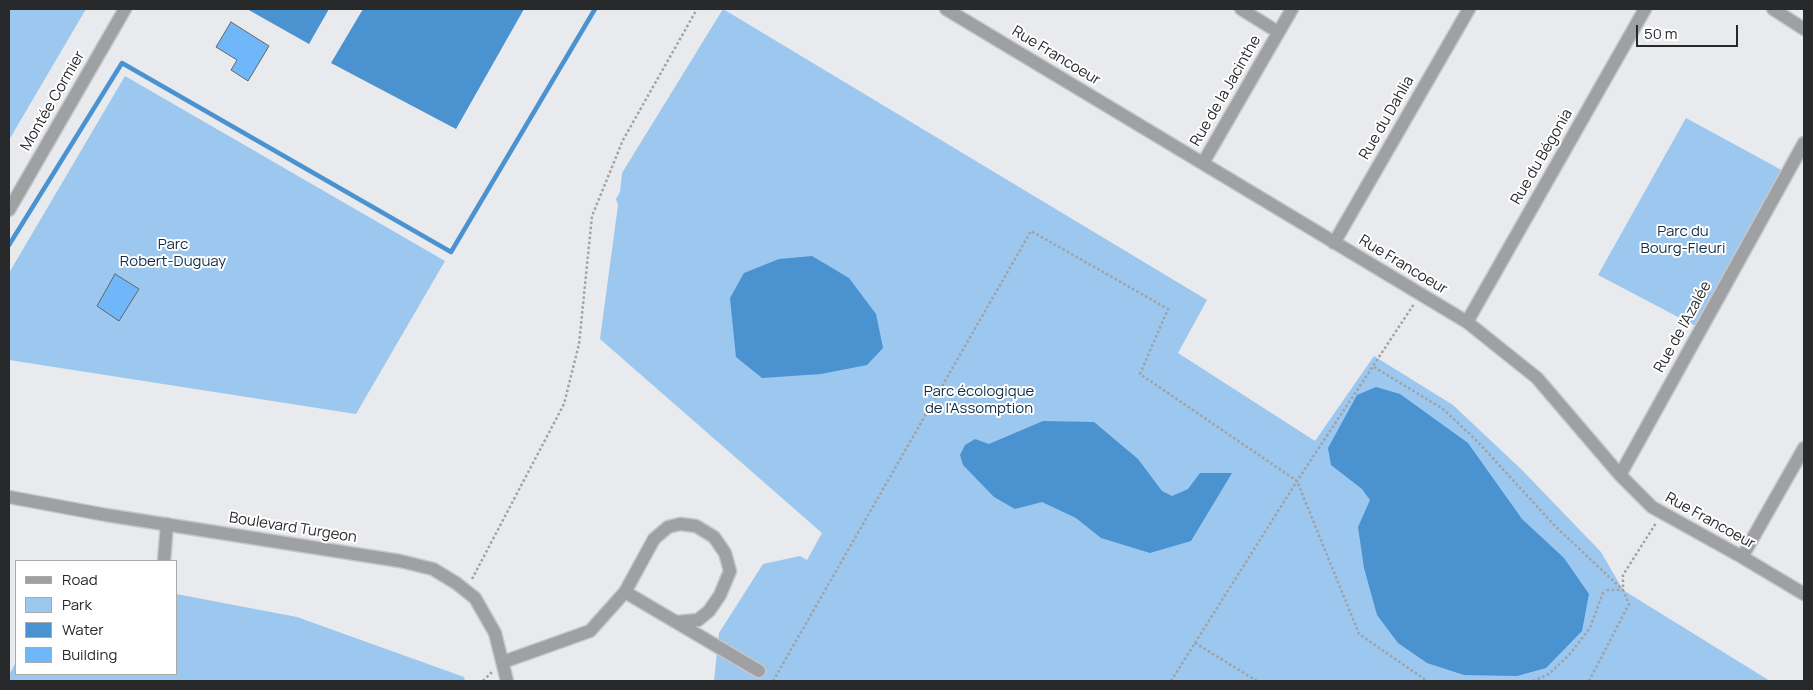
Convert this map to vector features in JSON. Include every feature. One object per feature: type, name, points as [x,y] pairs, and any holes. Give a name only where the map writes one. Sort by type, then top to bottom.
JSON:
[{"type":"street","name":"Montée Cormier","points":[[9,210],[125,9]]},
{"type":"street","name":"Rue Francoeur","points":[[946,9],[1467,322],[1537,378],[1620,475],[1652,507],[1804,594]]},
{"type":"street","points":[[1241,9],[1278,32]]},
{"type":"street","name":"Rue de la Jacinthe","points":[[1203,163],[1292,9]]},
{"type":"street","name":"Rue du Dahlia","points":[[1334,243],[1469,9]]},
{"type":"street","name":"Rue du Bégonia","points":[[1467,322],[1645,9]]},
{"type":"street","points":[[1773,9],[1804,29]]},
{"type":"street","name":"Rue de l'Azalée","points":[[1620,475],[1804,143]]},
{"type":"street","points":[[1742,557],[1804,448]]},
{"type":"street","name":"Boulevard Turgeon","points":[[9,497],[106,515],[400,561],[432,569],[456,583],[475,598],[495,632],[507,681]]},
{"type":"street","points":[[164,560],[167,524]]},
{"type":"street","points":[[503,662],[590,631],[625,592],[654,539],[668,527],[680,524],[696,526],[714,537],[725,553],[730,571],[720,595],[709,611],[698,620],[676,622]]},
{"type":"street","points":[[625,592],[758,671]]},
{"type":"path","points":[[466,591],[564,404],[579,344],[592,216],[623,140],[697,9]]},
{"type":"path","points":[[773,681],[1031,231],[1168,308],[1140,374],[1297,481],[1359,634],[1427,681]]},
{"type":"path","points":[[1171,681],[1297,481],[1421,294]]},
{"type":"path","points":[[1373,366],[1443,409],[1477,441],[1555,526],[1623,590]]},
{"type":"path","points":[[1589,681],[1629,604],[1623,590],[1623,575],[1662,513]]},
{"type":"path","points":[[1533,681],[1549,674],[1569,655],[1590,628],[1604,590],[1623,590]]},
{"type":"path","points":[[1195,642],[1258,681]]},
{"type":"green space","points":[[9,9],[86,9],[9,140]]},
{"type":"green space","name":"Parc écologique de l'Assomption","points":[[723,9],[1207,300],[1178,353],[1315,441],[1374,356],[1453,405],[1522,470],[1601,552],[1623,590],[1770,681],[714,681],[719,633],[763,564],[800,556],[807,560],[822,533],[600,339],[618,205],[616,199],[620,192],[622,173]]},
{"type":"green space","name":"Parc Robert-Duguay","points":[[125,76],[445,261],[356,414],[9,360],[9,273]]},
{"type":"green space","name":"Parc du Bourg-Fleuri","points":[[1686,118],[1787,173],[1701,329],[1598,275]]},
{"type":"green space","points":[[178,594],[297,617],[464,677],[465,681],[9,681],[9,675],[15,664],[15,675],[178,675]]},
{"type":"water","points":[[247,9],[329,9],[309,44]]},
{"type":"water","points":[[363,9],[524,9],[456,129],[331,63]]},
{"type":"water","points":[[812,256],[849,278],[876,314],[883,348],[867,365],[821,374],[762,378],[736,357],[730,298],[744,273],[779,259]]},
{"type":"water","points":[[1376,387],[1400,394],[1468,443],[1522,519],[1564,558],[1589,594],[1582,631],[1546,668],[1517,676],[1464,675],[1427,663],[1398,643],[1377,615],[1364,568],[1358,527],[1370,500],[1362,489],[1331,465],[1328,448],[1357,395]]},
{"type":"water","points":[[1043,421],[1094,422],[1138,459],[1162,491],[1172,496],[1188,489],[1200,473],[1232,473],[1191,541],[1150,553],[1101,538],[1076,518],[1042,502],[1015,509],[994,497],[963,465],[960,455],[965,445],[975,439],[989,444]]},
{"type":"building","points":[[231,22],[269,46],[248,81],[231,70],[237,60],[216,47]]},
{"type":"building","points":[[115,274],[139,289],[119,321],[97,306]]},
{"type":"waterway","points":[[9,245],[122,63],[451,252],[595,9]]}]
